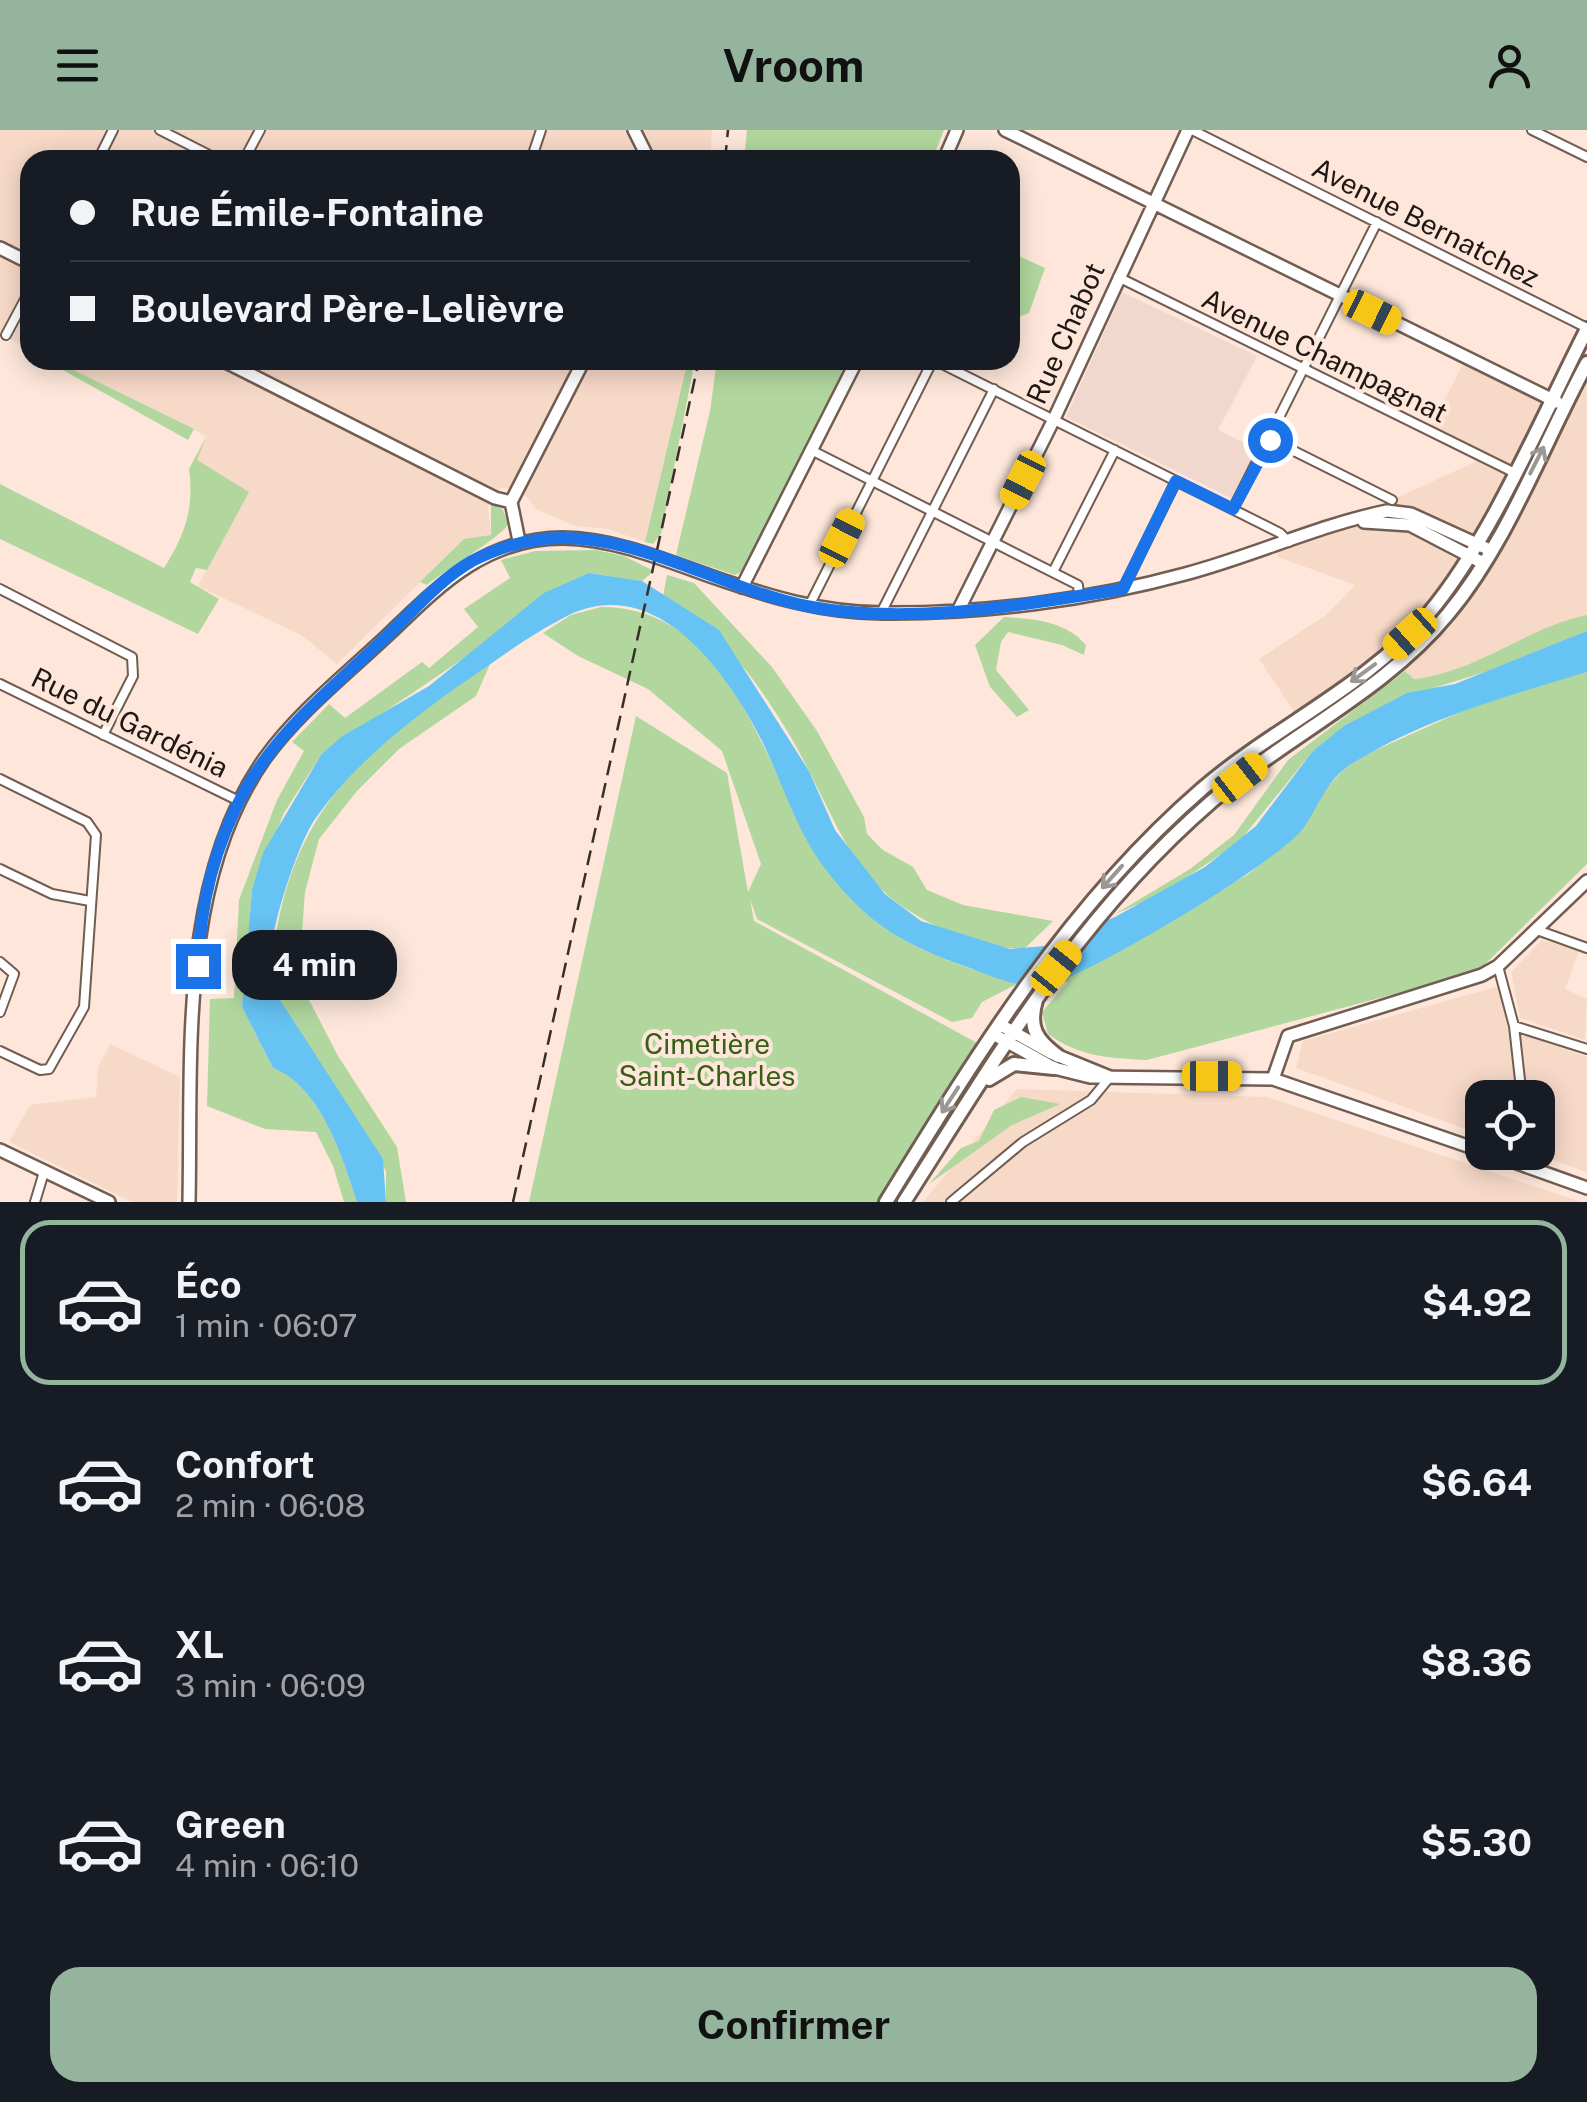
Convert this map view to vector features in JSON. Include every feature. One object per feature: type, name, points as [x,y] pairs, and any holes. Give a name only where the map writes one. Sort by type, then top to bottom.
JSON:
[{"type":"main road","points":[[1005,130],[1557,403]]},
{"type":"main road","name":"Rue Chabot","points":[[959,609],[1054,419],[1117,276],[1190,130]]},
{"type":"main road","points":[[886,1202],[1002,1033],[1132,877],[1213,800],[1415,650],[1448,615],[1487,557],[1587,328]]},
{"type":"main road","points":[[904,1202],[968,1103],[1022,992],[1074,922],[1127,860],[1202,789],[1410,634],[1445,593],[1513,472],[1587,364]]},
{"type":"main road","points":[[242,370],[495,498],[512,502]]},
{"type":"main road","points":[[519,542],[512,502],[579,370]]},
{"type":"main road","points":[[742,588],[852,370]]},
{"type":"main road","points":[[189,1202],[202,908],[218,848],[239,801],[288,731],[448,578],[472,562],[519,542],[560,538],[607,543],[810,606],[880,613],[959,609],[1123,589],[1340,526],[1376,520],[1401,523],[1487,557]]},
{"type":"main road","points":[[1272,1079],[1282,1046],[1299,1030],[1445,990],[1498,966],[1585,884]]},
{"type":"main road","points":[[1038,990],[1032,1026],[1056,1062]]},
{"type":"main road","points":[[1002,1033],[1056,1062],[1110,1077],[1272,1079],[1465,1145]]},
{"type":"main road","points":[[968,1103],[1003,1067],[1056,1062]]},
{"type":"main road","points":[[0,1150],[108,1202]]},
{"type":"main road","points":[[1535,1170],[1587,1188]]},
{"type":"street","points":[[160,130],[199,150]]},
{"type":"street","name":"Avenue Bernatchez","points":[[1190,130],[1587,328]]},
{"type":"street","points":[[1532,130],[1587,157]]},
{"type":"street","points":[[1233,509],[1376,222]]},
{"type":"street","name":"Avenue Champagnat","points":[[1117,276],[1513,472]]},
{"type":"street","points":[[6,335],[20,309]]},
{"type":"street","points":[[810,606],[929,370]]},
{"type":"street","points":[[954,370],[1280,533],[1289,542]]},
{"type":"street","points":[[880,613],[994,390]]},
{"type":"street","points":[[1270,440],[1392,500]]},
{"type":"street","points":[[812,450],[1078,585],[1079,596]]},
{"type":"street","points":[[1052,572],[1115,450]]},
{"type":"street","points":[[1123,589],[1176,481]]},
{"type":"street","points":[[0,589],[132,657],[133,676],[103,735]]},
{"type":"street","name":"Rue du Gardénia","points":[[0,684],[239,801]]},
{"type":"street","points":[[0,779],[94,829],[84,1007],[56,1064],[40,1070],[0,1050]]},
{"type":"street","points":[[0,869],[52,894],[90,901]]},
{"type":"street","points":[[1537,930],[1587,948]]},
{"type":"street","points":[[0,962],[14,974],[0,1012]]},
{"type":"street","points":[[1498,966],[1514,1026],[1520,1080]]},
{"type":"street","points":[[1514,1026],[1587,1050]]},
{"type":"street","points":[[952,1202],[1022,1142],[1091,1100],[1110,1077]]},
{"type":"street","points":[[35,1202],[44,1172]]},
{"type":"shaded area","points":[[0,130],[712,130],[711,150],[20,150],[20,344],[0,334]]},
{"type":"shaded area","points":[[1122,292],[1257,356],[1218,430],[1257,449],[1231,498],[1066,417]]},
{"type":"shaded area","points":[[1466,358],[1551,399],[1476,543],[1409,634],[1297,716],[1259,659],[1326,615],[1355,585],[1278,557],[1274,547],[1376,514],[1392,500],[1481,459],[1428,432]]},
{"type":"shaded area","points":[[73,370],[686,370],[645,542],[608,529],[575,526],[536,509],[526,496],[501,487],[488,507],[491,536],[464,539],[337,664],[301,635],[198,586],[248,492],[196,460],[206,436]]},
{"type":"shaded area","points":[[1587,384],[1587,617],[1439,676],[1414,679],[1405,671],[1454,622],[1481,585]]},
{"type":"shaded area","points":[[1542,940],[1579,951],[1565,989],[1587,999],[1585,1040],[1520,1018],[1511,972]]},
{"type":"shaded area","points":[[1499,986],[1523,1035],[1587,1057],[1587,1172],[1555,1161],[1555,1080],[1465,1080],[1465,1129],[1296,1068],[1303,1041]]},
{"type":"shaded area","points":[[110,1044],[180,1077],[177,1202],[132,1202],[9,1142],[30,1105],[96,1097],[98,1067]]},
{"type":"shaded area","points":[[1017,1089],[1268,1097],[1465,1163],[1465,1170],[1486,1170],[1581,1202],[923,1202]]},
{"type":"green space","points":[[747,130],[944,130],[936,150],[745,150]]},
{"type":"green space","points":[[1020,257],[1045,268],[1029,313],[1020,316]]},
{"type":"green space","points":[[63,370],[73,370],[194,429],[188,440]]},
{"type":"green space","points":[[686,370],[693,370],[661,534],[653,544],[645,542]]},
{"type":"green space","points":[[716,370],[843,370],[743,571],[735,575],[676,555],[710,411]]},
{"type":"green space","points":[[206,437],[197,460],[249,492],[207,570],[196,568],[190,582],[219,599],[198,634],[0,539],[0,484],[164,568],[187,520],[189,469]]},
{"type":"green space","points":[[491,502],[503,510],[508,524],[504,529],[427,585],[420,582],[464,539],[491,535]]},
{"type":"green space","points":[[596,550],[624,556],[654,571],[642,581],[589,573],[321,755],[284,813],[252,890],[242,1007],[273,1068],[304,1090],[327,1125],[357,1202],[344,1202],[333,1166],[316,1132],[265,1129],[207,1106],[210,999],[234,998],[239,900],[277,800],[304,751],[292,742],[329,704],[345,718],[422,662],[429,668],[478,627],[464,609],[510,578],[501,560],[535,551]]},
{"type":"green space","points":[[667,575],[694,583],[772,667],[817,731],[864,817],[867,834],[883,850],[913,867],[927,890],[963,905],[1053,921],[1024,949],[1003,947],[943,929],[893,899],[846,844],[796,746],[748,673],[719,643],[663,597]]},
{"type":"green space","name":"Cimetière Saint-Charles","points":[[601,607],[651,616],[691,640],[723,676],[750,720],[822,861],[850,898],[907,942],[1017,984],[982,1002],[972,1018],[952,1022],[757,919],[750,899],[754,921],[979,1044],[877,1202],[529,1202],[636,716],[727,773],[748,892],[761,864],[722,751],[648,689],[578,656],[543,633],[571,615]]},
{"type":"green space","points":[[1587,615],[1587,631],[1514,663],[1392,701],[1312,752],[1239,842],[1162,894],[1115,914],[1190,869],[1234,835],[1288,760],[1405,671],[1414,679],[1438,674],[1481,659],[1543,629]]},
{"type":"green space","points":[[1004,617],[1059,626],[1086,645],[1084,655],[1062,645],[1008,632],[1001,642],[996,670],[1029,710],[1017,717],[990,687],[975,645]]},
{"type":"green space","points":[[490,664],[476,696],[399,749],[357,791],[319,839],[305,892],[301,946],[306,994],[338,1056],[397,1147],[406,1202],[386,1202],[386,1171],[280,1000],[272,968],[274,941],[292,873],[330,800],[385,742]]},
{"type":"green space","points":[[1587,672],[1587,864],[1477,972],[1147,1060],[1083,1052],[1048,1034],[1042,1012],[1067,983],[1064,979],[1247,875],[1301,831],[1321,794],[1344,769],[1369,753],[1496,696]]},
{"type":"green space","points":[[1021,1097],[1060,1104],[1012,1125],[929,1184],[961,1148],[979,1141],[994,1110]]},
{"type":"water","points":[[589,573],[642,581],[719,630],[809,771],[835,830],[885,894],[921,921],[1010,949],[1045,946],[1115,917],[1205,867],[1256,826],[1312,752],[1344,726],[1407,693],[1455,684],[1587,631],[1587,672],[1466,710],[1407,734],[1350,765],[1328,787],[1302,830],[1255,868],[1130,946],[1058,982],[1037,987],[1001,980],[925,951],[889,931],[857,905],[807,841],[748,715],[730,687],[686,637],[660,619],[632,608],[601,606],[569,615],[467,680],[374,753],[315,819],[291,872],[272,942],[271,978],[280,1000],[383,1159],[386,1202],[357,1202],[336,1144],[317,1107],[290,1077],[273,1068],[242,1007],[252,890],[263,853],[321,755],[341,737],[429,686],[544,593]]},
{"type":"railway","points":[[726,150],[728,130]]},
{"type":"railway","points":[[513,1202],[697,370]]},
{"type":"route","points":[[198,966],[202,908],[218,848],[244,791],[263,762],[288,731],[448,578],[484,555],[519,542],[592,540],[658,557],[776,598],[861,612],[931,612],[1079,596],[1123,589],[1176,481],[1233,509],[1270,440]]}]
